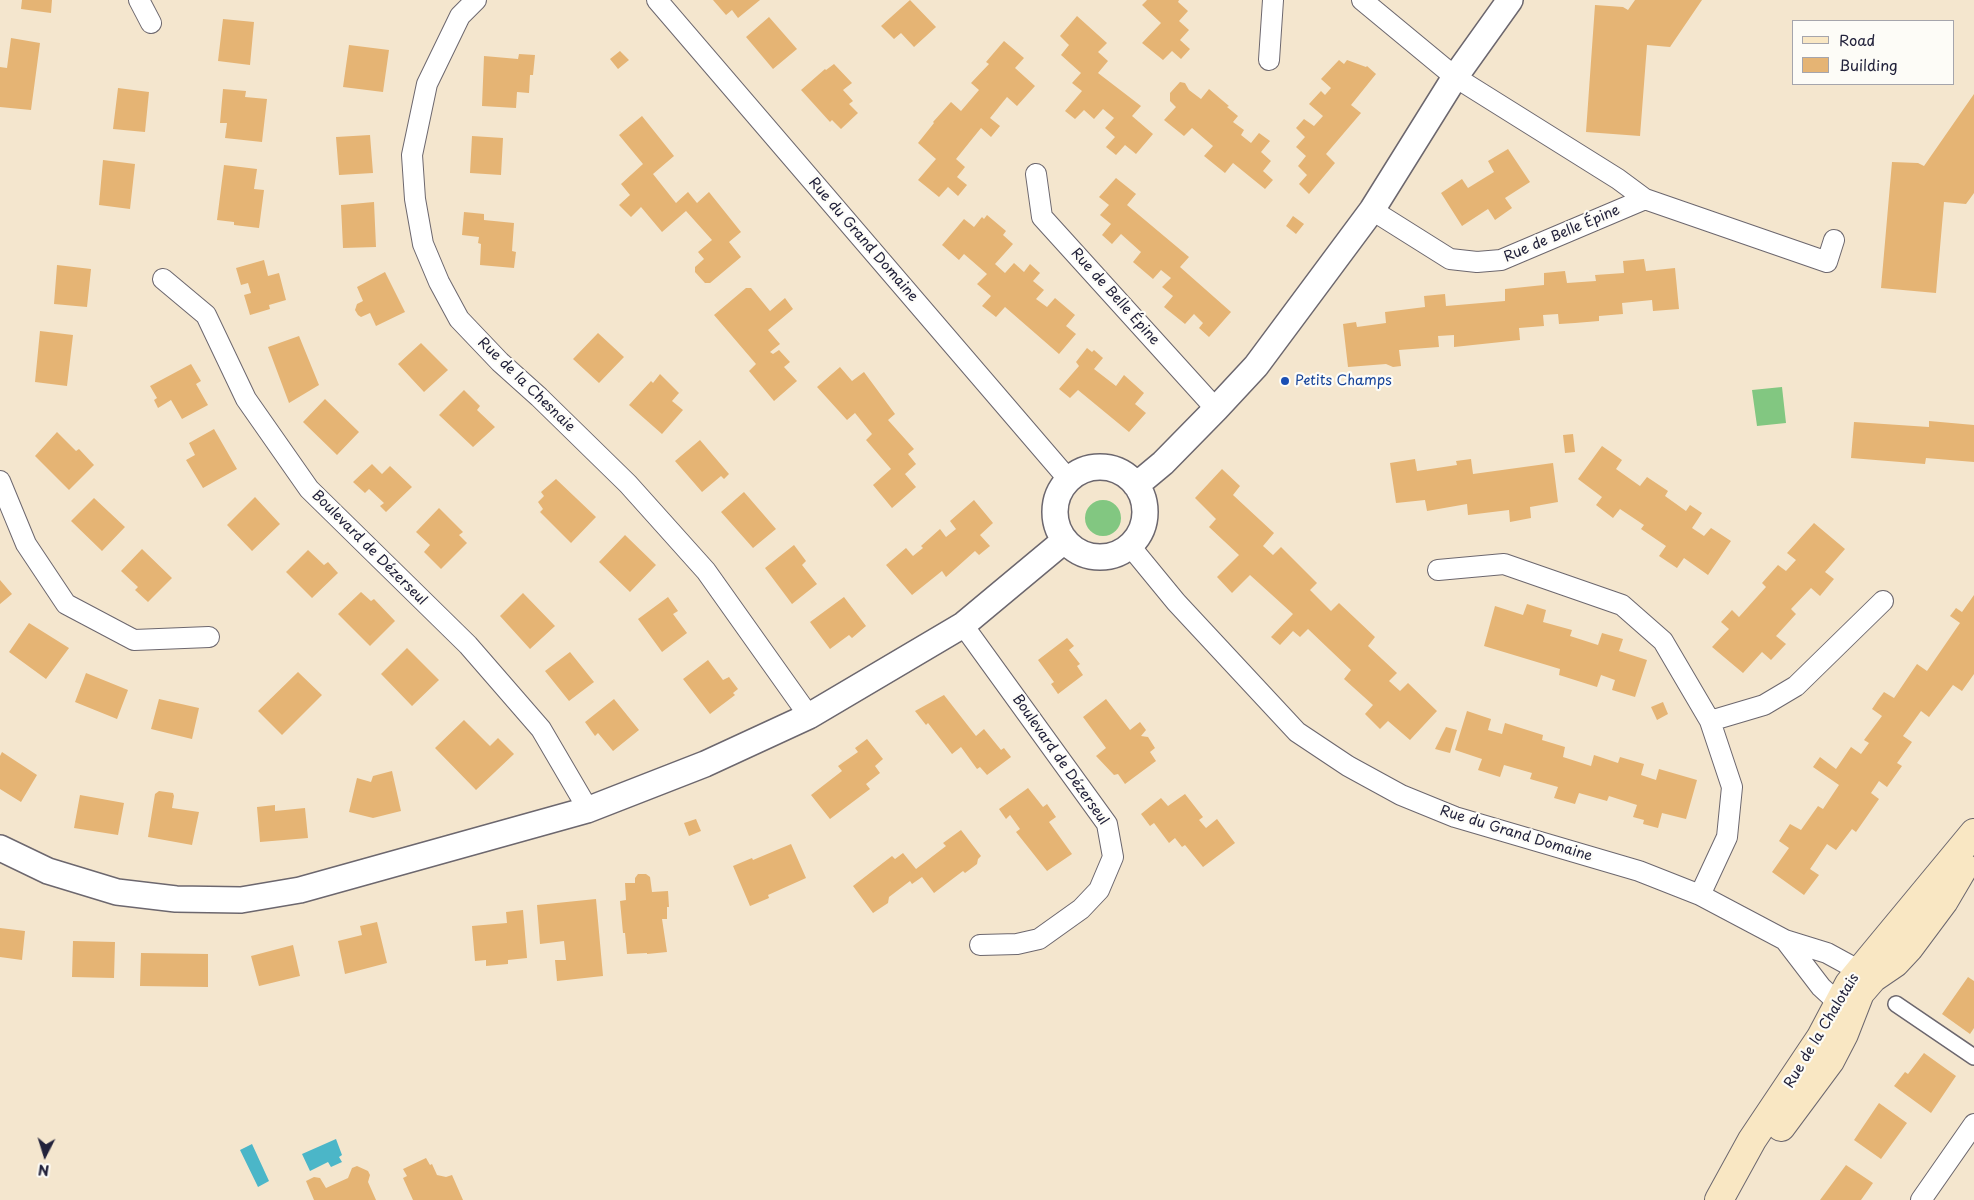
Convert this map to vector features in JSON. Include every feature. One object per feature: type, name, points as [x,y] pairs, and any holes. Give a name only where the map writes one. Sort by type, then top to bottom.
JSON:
[{"type":"main road","name":"Rue de la Chalotais","points":[[1721,1197],[1752,1140],[1821,1037],[1845,1009],[1885,942],[1974,833]]},
{"type":"main road","name":"Rue de la Chalotais","points":[[1866,974],[1895,963],[1909,948],[1944,901],[1974,847]]},
{"type":"street","points":[[139,0],[151,24]]},
{"type":"street","name":"Rue de la Chesnaie","points":[[476,0],[460,16],[427,84],[412,155],[415,199],[423,244],[439,282],[459,319],[500,362],[539,396],[628,484],[706,571],[810,716]]},
{"type":"street","name":"Rue du Grand Domaine","points":[[657,0],[1069,480]]},
{"type":"street","points":[[1269,60],[1273,0]]},
{"type":"street","name":"Rue de Belle Épine","points":[[1362,0],[1455,77],[1618,179],[1645,199],[1827,262],[1834,240]]},
{"type":"street","points":[[1135,484],[1162,463],[1256,366],[1372,210],[1455,77],[1510,0]]},
{"type":"street","name":"Rue de Belle Épine","points":[[1036,174],[1042,217],[1216,409]]},
{"type":"street","name":"Rue de Belle Épine","points":[[1372,210],[1450,259],[1476,262],[1502,260],[1645,199]]},
{"type":"street","name":"Boulevard de Dézerseul","points":[[163,279],[206,314],[246,399],[309,489],[468,645],[541,729],[587,810]]},
{"type":"street","points":[[1099,467],[1113,468],[1125,474],[1135,484],[1142,496],[1146,509],[1144,523],[1139,536],[1130,546],[1117,554],[1103,557],[1089,555],[1076,550],[1065,540],[1058,527],[1055,513],[1057,499],[1069,480],[1085,470],[1099,467]]},
{"type":"street","points":[[0,480],[26,544],[66,604],[134,640],[209,637]]},
{"type":"street","points":[[0,848],[48,871],[117,892],[176,899],[241,900],[300,890],[587,810],[705,764],[810,716],[963,625],[1065,540]]},
{"type":"street","name":"Rue du Grand Domaine","points":[[1130,546],[1176,602],[1297,732],[1348,766],[1401,795],[1456,818],[1639,871],[1700,895],[1785,940],[1827,953],[1866,974]]},
{"type":"street","points":[[1438,570],[1504,564],[1622,605],[1663,640],[1710,721],[1732,787],[1727,837],[1700,895]]},
{"type":"street","points":[[1710,721],[1764,705],[1796,686],[1883,601]]},
{"type":"street","name":"Boulevard de Dézerseul","points":[[963,625],[1107,824],[1113,857],[1099,890],[1080,909],[1039,939],[1017,944],[980,945]]},
{"type":"street","name":"Rue du Grand Domaine","points":[[1785,940],[1821,987],[1845,1009]]},
{"type":"street","points":[[1896,1004],[1974,1056]]},
{"type":"street","points":[[1921,1200],[1974,1124]]},
{"type":"green space","points":[[1782,387],[1786,423],[1757,426],[1752,390]]},
{"type":"green space","points":[[1103,500],[1110,501],[1116,505],[1120,511],[1120,525],[1116,531],[1110,535],[1103,536],[1096,535],[1090,531],[1086,525],[1085,518],[1086,511],[1090,505],[1096,501]]},
{"type":"water","points":[[336,1139],[342,1155],[339,1157],[342,1162],[331,1167],[328,1162],[310,1171],[302,1154]]},
{"type":"water","points":[[252,1144],[269,1181],[258,1187],[240,1150]]},
{"type":"building","points":[[22,0],[52,0],[51,13],[21,9]]},
{"type":"building","points":[[713,0],[760,0],[738,18],[732,10],[726,15]]},
{"type":"building","points":[[910,0],[936,27],[914,47],[901,33],[894,39],[881,26]]},
{"type":"building","points":[[1147,0],[1179,0],[1178,2],[1188,11],[1179,21],[1189,30],[1180,40],[1190,49],[1181,59],[1172,51],[1163,60],[1142,43],[1161,23],[1142,5]]},
{"type":"building","points":[[1635,0],[1702,0],[1670,47],[1647,45],[1640,136],[1586,132],[1595,5],[1623,7],[1628,10]]},
{"type":"building","points":[[1077,16],[1107,43],[1098,52],[1108,61],[1098,73],[1141,106],[1132,116],[1153,134],[1136,154],[1125,145],[1116,155],[1106,147],[1115,137],[1105,128],[1114,118],[1103,109],[1094,119],[1084,110],[1075,119],[1065,111],[1082,91],[1072,83],[1081,73],[1061,55],[1069,45],[1060,36]]},
{"type":"building","points":[[769,17],[797,49],[773,69],[746,37]]},
{"type":"building","points":[[223,19],[254,22],[250,65],[218,61]]},
{"type":"building","points":[[11,38],[40,43],[31,110],[0,107],[0,67],[7,68]]},
{"type":"building","points":[[1004,41],[1024,58],[1015,68],[1035,86],[1017,106],[1007,97],[990,118],[1000,126],[991,137],[981,128],[956,159],[965,167],[957,177],[967,185],[958,196],[948,187],[939,197],[918,180],[936,159],[918,143],[951,102],[961,111],[979,90],[971,83],[989,64],[986,62]]},
{"type":"building","points":[[349,45],[389,50],[383,92],[343,87]]},
{"type":"building","points":[[620,51],[629,60],[618,69],[610,59]]},
{"type":"building","points":[[519,54],[535,55],[533,75],[530,75],[529,93],[517,92],[516,108],[482,106],[484,56],[518,59]]},
{"type":"building","points":[[1339,60],[1344,64],[1347,60],[1367,66],[1376,74],[1351,105],[1361,113],[1326,154],[1335,163],[1309,194],[1299,184],[1307,175],[1298,166],[1306,156],[1296,147],[1305,137],[1296,128],[1304,119],[1314,126],[1323,116],[1309,104],[1321,91],[1325,95],[1331,88],[1321,79]]},
{"type":"building","points":[[834,64],[852,83],[843,90],[853,101],[849,104],[858,113],[841,129],[832,120],[830,122],[801,90],[825,69]]},
{"type":"building","points":[[1180,82],[1185,83],[1189,90],[1201,99],[1209,89],[1229,106],[1227,107],[1238,116],[1233,122],[1244,130],[1241,135],[1251,143],[1259,133],[1270,141],[1261,152],[1271,161],[1263,171],[1273,180],[1265,189],[1233,163],[1225,173],[1204,156],[1213,146],[1192,128],[1184,136],[1164,120],[1176,107],[1170,101],[1170,93]]},
{"type":"building","points":[[118,88],[149,92],[145,132],[113,129]]},
{"type":"building","points":[[223,89],[246,91],[245,97],[267,99],[262,142],[225,138],[227,123],[220,123]]},
{"type":"building","points":[[1974,94],[1974,193],[1966,204],[1944,202],[1936,293],[1881,288],[1892,162],[1918,163],[1924,166]]},
{"type":"building","points":[[642,116],[674,156],[653,174],[676,203],[688,192],[697,203],[709,192],[741,232],[729,242],[741,257],[710,283],[705,283],[695,272],[695,267],[704,259],[698,252],[712,240],[686,211],[662,232],[641,207],[631,217],[619,205],[630,195],[621,184],[643,164],[619,135]]},
{"type":"building","points":[[370,135],[373,173],[339,175],[336,137]]},
{"type":"building","points":[[472,136],[503,138],[501,175],[470,173]]},
{"type":"building","points":[[1508,149],[1530,182],[1505,198],[1512,208],[1495,220],[1488,209],[1462,226],[1441,193],[1462,179],[1468,188],[1494,172],[1488,161]]},
{"type":"building","points":[[103,160],[135,164],[130,209],[99,205]]},
{"type":"building","points":[[224,165],[257,169],[254,189],[264,190],[259,228],[234,225],[234,222],[217,220]]},
{"type":"building","points":[[1116,178],[1136,194],[1127,205],[1189,257],[1180,267],[1231,312],[1209,337],[1199,328],[1203,323],[1194,314],[1185,324],[1164,307],[1173,296],[1162,287],[1171,278],[1161,270],[1153,279],[1133,262],[1141,252],[1121,234],[1112,244],[1102,235],[1111,224],[1100,215],[1109,205],[1099,197]]},
{"type":"building","points":[[374,202],[376,247],[343,248],[341,205]]},
{"type":"building","points":[[464,212],[484,214],[484,220],[514,223],[512,251],[516,252],[514,268],[480,265],[481,244],[478,243],[479,237],[462,235]]},
{"type":"building","points":[[987,215],[1006,231],[1003,235],[1013,244],[995,264],[1005,273],[1014,263],[1024,272],[1030,264],[1040,273],[1033,281],[1044,290],[1036,299],[1047,307],[1055,298],[1075,315],[1066,326],[1076,334],[1059,354],[1005,307],[996,317],[982,306],[991,296],[977,284],[987,274],[964,254],[959,260],[942,245],[964,219],[974,227],[982,217],[984,219]]},
{"type":"building","points":[[1293,216],[1304,224],[1296,234],[1286,226]]},
{"type":"building","points":[[1644,259],[1646,271],[1675,268],[1679,309],[1653,311],[1652,300],[1622,303],[1623,314],[1599,316],[1599,321],[1559,324],[1558,314],[1543,315],[1544,326],[1519,328],[1520,340],[1454,347],[1454,335],[1438,336],[1439,347],[1399,350],[1401,366],[1393,367],[1386,364],[1348,367],[1343,324],[1356,322],[1357,327],[1386,323],[1385,312],[1425,307],[1424,296],[1445,294],[1446,306],[1505,301],[1505,289],[1544,285],[1544,273],[1565,271],[1567,283],[1596,281],[1595,275],[1624,273],[1623,261]]},
{"type":"building","points":[[264,260],[268,276],[279,273],[286,300],[269,305],[270,309],[250,315],[244,295],[251,293],[248,283],[241,285],[236,268]]},
{"type":"building","points":[[57,265],[91,269],[87,307],[54,304]]},
{"type":"building","points":[[385,272],[405,312],[376,326],[370,313],[361,317],[355,310],[357,304],[363,301],[357,287]]},
{"type":"building","points":[[746,288],[751,288],[770,311],[785,298],[793,309],[768,330],[780,344],[770,352],[773,354],[779,350],[790,362],[784,367],[797,381],[774,401],[749,371],[756,364],[714,315]]},
{"type":"building","points":[[40,331],[73,335],[67,386],[35,382]]},
{"type":"building","points":[[598,333],[624,357],[599,383],[573,359]]},
{"type":"building","points":[[299,336],[319,385],[289,403],[268,347]]},
{"type":"building","points":[[421,343],[448,370],[424,392],[398,364]]},
{"type":"building","points":[[1087,348],[1092,352],[1094,350],[1103,358],[1094,369],[1116,386],[1124,375],[1144,393],[1135,404],[1146,413],[1129,432],[1078,390],[1070,398],[1059,389],[1079,366],[1076,362]]},
{"type":"building","points":[[191,364],[201,381],[196,384],[208,405],[182,419],[171,400],[158,408],[154,400],[157,398],[150,386]]},
{"type":"building","points":[[840,367],[852,381],[864,372],[895,414],[888,420],[914,449],[908,454],[916,464],[905,474],[916,487],[892,508],[873,485],[891,469],[866,440],[872,434],[855,413],[847,420],[817,387]]},
{"type":"building","points":[[660,374],[679,393],[672,401],[683,410],[662,434],[629,405]]},
{"type":"building","points":[[464,390],[480,406],[477,410],[495,427],[473,447],[439,415]]},
{"type":"building","points":[[325,399],[359,432],[337,455],[303,422]]},
{"type":"building","points":[[1929,421],[1974,425],[1974,462],[1926,458],[1925,464],[1851,458],[1854,422],[1929,427]]},
{"type":"building","points":[[214,429],[237,469],[203,488],[186,460],[195,455],[189,443]]},
{"type":"building","points":[[57,432],[76,451],[79,449],[94,465],[69,490],[35,456]]},
{"type":"building","points":[[1573,434],[1575,452],[1565,453],[1563,435]]},
{"type":"building","points":[[700,440],[729,474],[724,479],[721,476],[702,492],[675,461]]},
{"type":"building","points":[[1602,446],[1622,460],[1616,469],[1640,486],[1647,477],[1668,491],[1665,496],[1686,511],[1690,505],[1702,513],[1692,528],[1704,536],[1711,528],[1731,541],[1708,575],[1684,558],[1677,568],[1659,556],[1666,546],[1641,529],[1644,525],[1620,509],[1613,518],[1596,505],[1602,497],[1578,479]]},
{"type":"building","points":[[1415,459],[1417,471],[1457,465],[1456,461],[1471,459],[1473,474],[1553,463],[1558,502],[1530,507],[1531,518],[1510,522],[1509,510],[1468,515],[1467,504],[1427,511],[1425,500],[1396,503],[1390,463]]},
{"type":"building","points":[[372,464],[382,474],[390,466],[412,487],[386,512],[380,506],[384,503],[369,489],[365,493],[353,482]]},
{"type":"building","points":[[1222,469],[1240,486],[1233,495],[1274,533],[1263,546],[1273,555],[1281,547],[1317,583],[1310,590],[1331,611],[1339,603],[1375,637],[1368,646],[1397,673],[1389,681],[1400,691],[1408,683],[1437,711],[1410,740],[1388,721],[1380,729],[1365,714],[1373,705],[1344,679],[1351,670],[1308,629],[1300,637],[1293,631],[1280,645],[1271,637],[1293,614],[1250,575],[1232,593],[1217,577],[1239,555],[1209,527],[1216,519],[1195,498]]},
{"type":"building","points":[[556,479],[596,517],[571,543],[540,512],[543,509],[538,502],[544,496],[541,492]]},
{"type":"building","points":[[744,492],[776,529],[753,548],[721,512]]},
{"type":"building","points":[[255,497],[280,524],[252,551],[227,525]]},
{"type":"building","points":[[94,498],[125,527],[102,551],[71,521]]},
{"type":"building","points":[[974,500],[993,523],[980,535],[990,546],[979,555],[975,551],[946,577],[942,571],[912,595],[886,565],[906,548],[913,556],[940,529],[946,537],[956,529],[950,521]]},
{"type":"building","points":[[439,508],[463,532],[459,535],[467,543],[441,569],[424,552],[430,545],[416,532]]},
{"type":"building","points":[[1814,523],[1845,549],[1825,572],[1834,579],[1820,596],[1811,588],[1791,609],[1796,614],[1776,636],[1786,644],[1771,660],[1762,652],[1743,673],[1712,647],[1729,629],[1721,622],[1732,610],[1739,617],[1766,587],[1762,583],[1778,565],[1786,571],[1796,560],[1787,553]]},
{"type":"building","points":[[625,535],[656,565],[630,592],[599,562]]},
{"type":"building","points":[[794,545],[806,561],[802,565],[817,584],[792,604],[765,568]]},
{"type":"building","points":[[142,549],[172,578],[148,602],[135,590],[138,587],[121,571]]},
{"type":"building","points":[[308,550],[324,565],[328,562],[338,573],[312,598],[286,572]]},
{"type":"building","points":[[0,580],[12,594],[0,604]]},
{"type":"building","points":[[361,592],[371,601],[374,599],[395,621],[370,646],[338,614]]},
{"type":"building","points":[[523,593],[555,626],[530,649],[500,616]]},
{"type":"building","points":[[1974,595],[1974,674],[1962,691],[1953,685],[1929,717],[1921,711],[1903,736],[1912,742],[1897,763],[1902,766],[1887,787],[1879,781],[1871,793],[1879,799],[1856,832],[1852,829],[1836,850],[1827,844],[1810,869],[1819,875],[1804,895],[1772,872],[1789,848],[1779,841],[1790,824],[1801,830],[1818,806],[1823,809],[1839,785],[1813,767],[1820,757],[1836,769],[1851,747],[1861,754],[1869,743],[1864,740],[1882,716],[1872,709],[1878,700],[1884,692],[1894,698],[1917,664],[1927,671],[1960,623],[1950,616],[1956,608],[1962,612]]},
{"type":"building","points":[[668,597],[678,611],[673,614],[687,633],[662,652],[638,619]]},
{"type":"building","points":[[844,597],[866,626],[852,638],[849,635],[830,649],[810,622]]},
{"type":"building","points":[[1527,604],[1546,610],[1543,622],[1572,630],[1570,636],[1598,645],[1602,633],[1623,639],[1619,651],[1647,660],[1635,697],[1612,690],[1615,680],[1601,675],[1597,687],[1559,675],[1560,669],[1484,646],[1495,606],[1523,615]]},
{"type":"building","points":[[29,623],[69,648],[46,679],[9,652]]},
{"type":"building","points":[[1067,638],[1074,646],[1069,650],[1080,664],[1077,666],[1083,675],[1058,694],[1051,684],[1054,682],[1038,660]]},
{"type":"building","points":[[407,648],[439,680],[412,706],[381,674]]},
{"type":"building","points":[[570,652],[594,682],[569,701],[545,671]]},
{"type":"building","points":[[708,660],[723,680],[729,677],[738,689],[733,693],[735,695],[710,714],[683,679]]},
{"type":"building","points":[[298,672],[322,695],[282,735],[258,711]]},
{"type":"building","points":[[86,673],[128,690],[117,719],[75,702]]},
{"type":"building","points":[[944,695],[976,736],[984,729],[1001,750],[1004,748],[1011,757],[987,775],[980,767],[977,769],[961,747],[952,754],[928,723],[926,725],[915,711]]},
{"type":"building","points":[[159,699],[199,708],[192,739],[151,729]]},
{"type":"building","points":[[614,699],[639,730],[613,751],[598,733],[595,736],[585,722]]},
{"type":"building","points":[[1106,699],[1130,730],[1140,722],[1146,730],[1141,736],[1148,737],[1155,748],[1150,752],[1156,761],[1125,784],[1118,774],[1114,775],[1096,756],[1106,748],[1083,717]]},
{"type":"building","points":[[1663,702],[1668,714],[1657,720],[1651,707]]},
{"type":"building","points":[[1467,711],[1491,719],[1488,730],[1502,734],[1505,723],[1543,735],[1542,740],[1565,747],[1563,757],[1591,766],[1594,755],[1618,763],[1620,757],[1644,764],[1641,775],[1656,780],[1659,769],[1697,780],[1686,819],[1662,813],[1658,828],[1643,824],[1644,820],[1633,817],[1637,805],[1609,796],[1607,801],[1579,793],[1575,804],[1554,798],[1558,787],[1530,779],[1532,773],[1504,765],[1500,777],[1478,770],[1482,759],[1455,750]]},
{"type":"building","points":[[464,720],[490,746],[498,738],[514,754],[476,790],[435,748]]},
{"type":"building","points":[[1446,727],[1457,730],[1450,753],[1435,749]]},
{"type":"building","points":[[867,739],[883,759],[875,766],[880,773],[866,784],[870,789],[830,819],[811,795],[842,771],[838,766],[858,752],[855,748]]},
{"type":"building","points":[[2,752],[37,775],[21,802],[0,789],[0,756]]},
{"type":"building","points":[[392,771],[401,811],[373,818],[349,812],[357,778],[371,782],[373,776]]},
{"type":"building","points":[[1028,788],[1043,807],[1047,804],[1056,817],[1049,822],[1072,854],[1047,871],[1016,832],[1020,829],[1010,815],[1006,819],[999,809]]},
{"type":"building","points":[[159,791],[173,793],[172,808],[199,812],[192,845],[148,837],[155,794]]},
{"type":"building","points":[[1185,794],[1203,817],[1199,820],[1206,828],[1217,819],[1235,843],[1203,867],[1185,845],[1182,847],[1175,838],[1169,843],[1154,823],[1150,826],[1141,814],[1161,798],[1168,806]]},
{"type":"building","points":[[80,795],[124,803],[118,835],[74,828]]},
{"type":"building","points":[[275,805],[275,811],[305,808],[308,838],[260,842],[257,807]]},
{"type":"building","points":[[696,819],[701,831],[689,836],[684,823]]},
{"type":"building","points":[[961,830],[981,856],[977,864],[965,873],[963,871],[934,893],[922,877],[912,884],[910,881],[889,897],[888,903],[873,913],[853,886],[892,856],[895,859],[903,853],[916,869],[946,846],[943,843]]},
{"type":"building","points":[[791,844],[806,878],[768,895],[769,898],[750,906],[733,866]]},
{"type":"building","points":[[638,874],[646,874],[650,877],[652,892],[668,891],[669,907],[667,907],[667,919],[662,919],[667,952],[627,954],[620,901],[626,900],[625,883],[635,883],[635,878]]},
{"type":"building","points":[[596,899],[603,976],[557,981],[555,960],[566,960],[564,941],[540,944],[537,905]]},
{"type":"building","points":[[523,910],[527,958],[508,960],[508,964],[486,966],[486,960],[475,961],[472,926],[507,923],[506,912]]},
{"type":"building","points":[[377,922],[387,963],[345,974],[338,941],[362,935],[360,926]]},
{"type":"building","points":[[0,928],[25,931],[22,960],[0,957]]},
{"type":"building","points":[[73,941],[115,942],[114,978],[72,977]]},
{"type":"building","points":[[293,945],[300,976],[259,986],[251,956]]},
{"type":"building","points":[[141,953],[208,954],[208,987],[140,986]]},
{"type":"building","points":[[1968,977],[1974,981],[1974,1028],[1970,1034],[1942,1014]]},
{"type":"building","points":[[1924,1053],[1956,1076],[1931,1113],[1894,1086],[1905,1072],[1908,1074]]},
{"type":"building","points":[[1879,1103],[1907,1123],[1881,1159],[1854,1140]]},
{"type":"building","points":[[426,1158],[430,1165],[432,1164],[437,1175],[446,1177],[452,1175],[463,1200],[413,1200],[403,1178],[407,1176],[403,1169]]},
{"type":"building","points":[[1846,1165],[1873,1183],[1861,1200],[1820,1200]]},
{"type":"building","points":[[357,1166],[368,1171],[370,1175],[368,1182],[376,1200],[314,1200],[306,1181],[314,1177],[320,1178],[326,1188],[348,1178],[352,1168]]},
{"type":"place","name":"Petits Champs","points":[[1285,381]]}]
